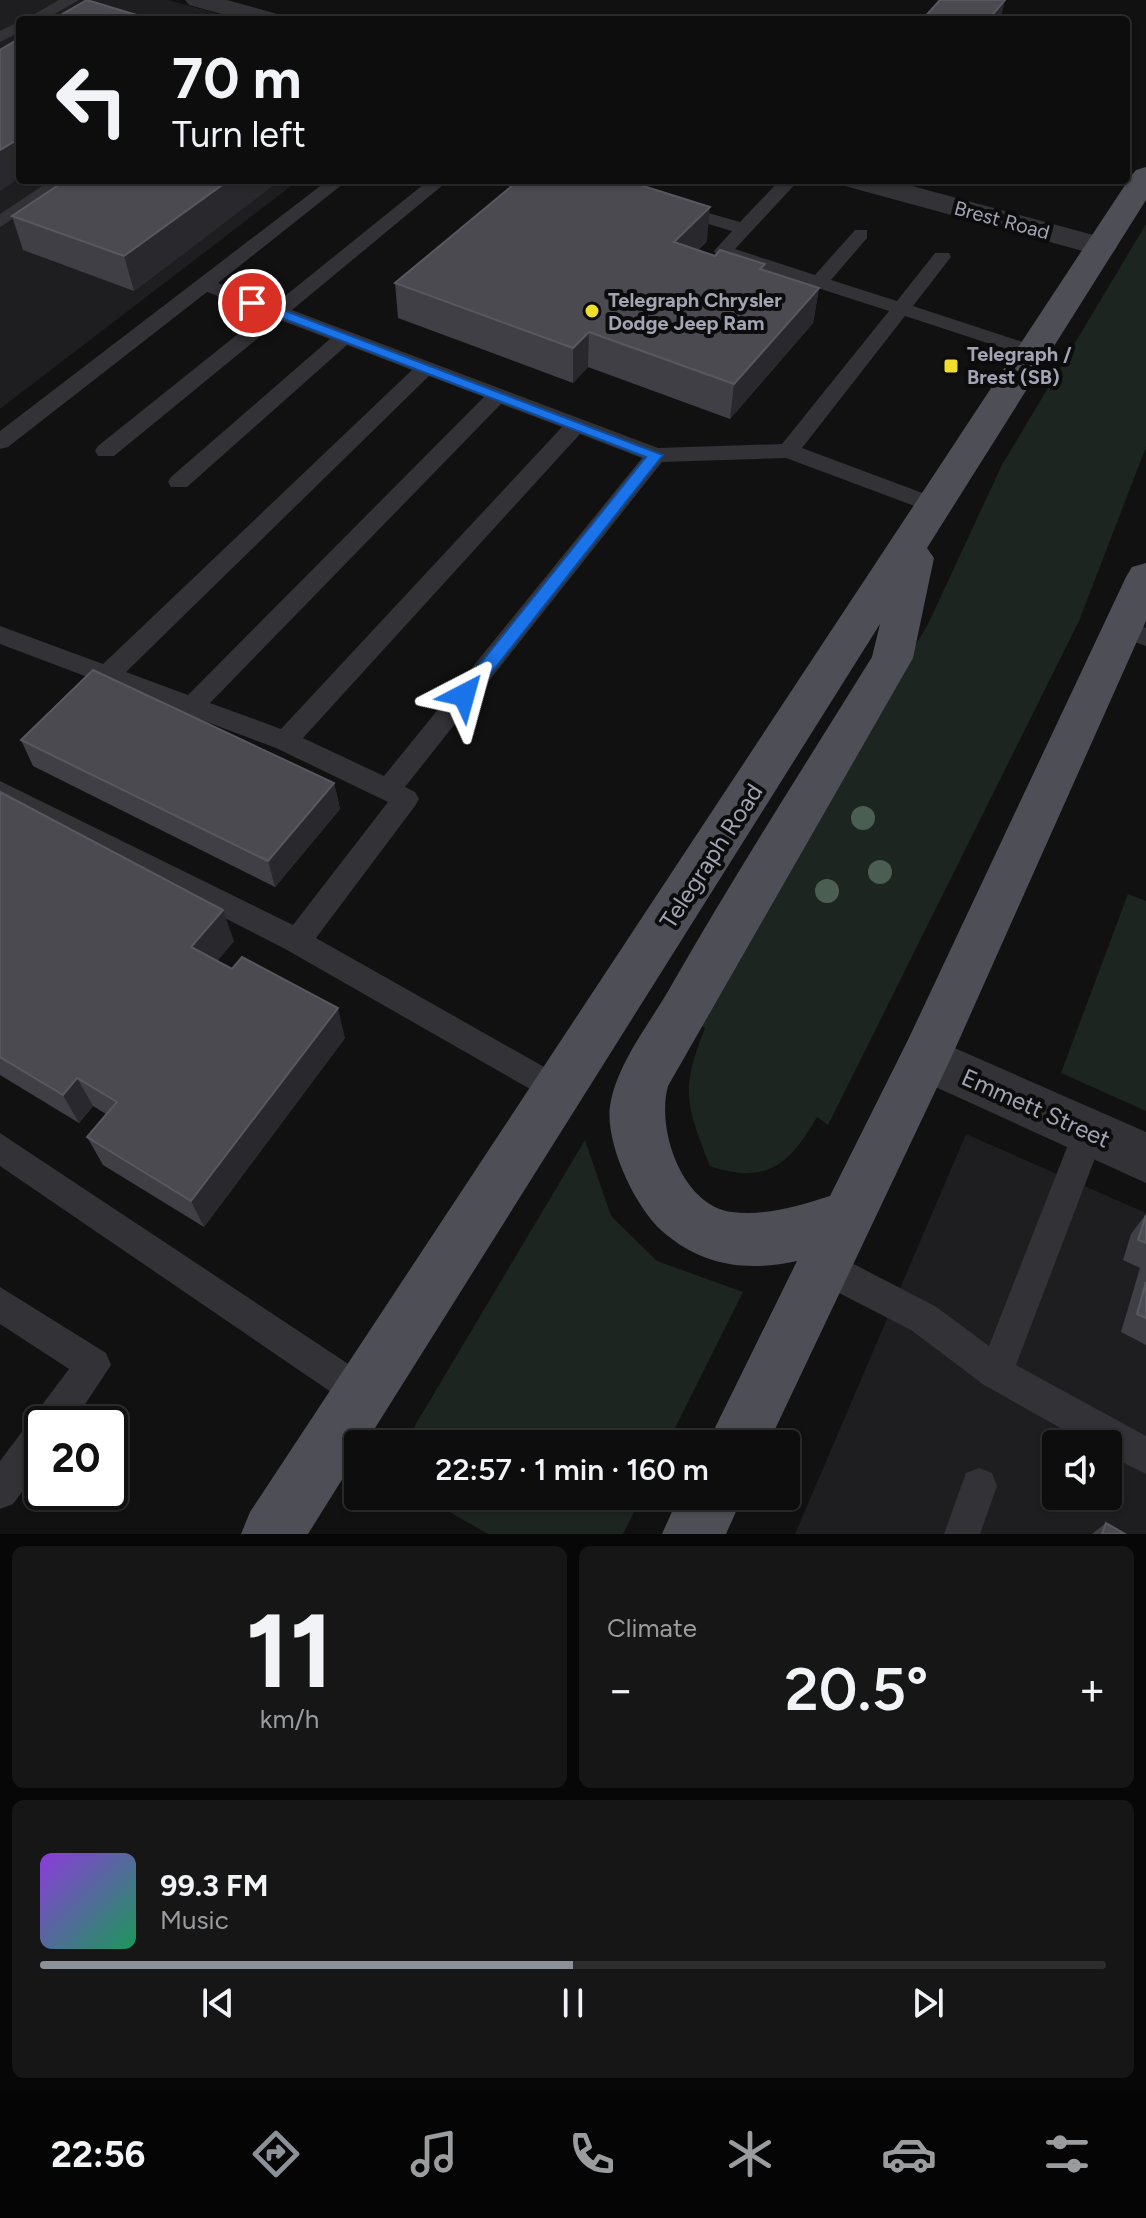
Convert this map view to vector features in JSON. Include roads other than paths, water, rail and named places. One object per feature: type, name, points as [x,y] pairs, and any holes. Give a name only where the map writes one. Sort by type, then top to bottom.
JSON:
[{"type":"main road","name":"Telegraph Road","points":[[272,1534],[1145,179]]},
{"type":"main road","points":[[848,1216],[796,1234],[764,1240],[730,1239],[702,1230],[673,1205],[646,1165],[636,1108],[644,1081],[700,980],[892,658],[928,517]]},
{"type":"main road","points":[[744,1430],[1134,633],[1146,577]]},
{"type":"main road","points":[[693,1534],[705,1510]]},
{"type":"street","points":[[206,1],[258,16]]},
{"type":"street","name":"Brest Road","points":[[871,184],[1101,247]]},
{"type":"street","name":"Emmett Street","points":[[925,1058],[1146,1158]]},
{"type":"lane","points":[[40,16],[71,0]]},
{"type":"lane","points":[[0,222],[57,184]]},
{"type":"lane","points":[[0,442],[334,184]]},
{"type":"lane","points":[[106,451],[435,184]]},
{"type":"lane","points":[[786,184],[723,251],[1034,352]]},
{"type":"lane","points":[[655,202],[744,229]]},
{"type":"lane","points":[[819,282],[861,234]]},
{"type":"lane","points":[[788,451],[942,257]]},
{"type":"lane","points":[[207,285],[343,338],[428,366],[656,455],[788,451],[928,517]]},
{"type":"lane","points":[[179,482],[343,338]]},
{"type":"lane","points":[[106,676],[428,366]]},
{"type":"lane","points":[[190,708],[499,394]]},
{"type":"lane","points":[[285,741],[578,423]]},
{"type":"lane","points":[[387,791],[656,455]]},
{"type":"lane","points":[[0,635],[285,741],[406,799],[297,941]]},
{"type":"lane","points":[[0,791],[297,941],[558,1091]]},
{"type":"lane","points":[[996,1373],[1089,1132]]},
{"type":"lane","points":[[0,1148],[362,1393]]},
{"type":"lane","points":[[824,1267],[923,1318],[996,1373],[1146,1456]]},
{"type":"lane","points":[[0,1304],[94,1365],[63,1406]]},
{"type":"lane","points":[[0,1491],[24,1459]]},
{"type":"lane","points":[[962,1534],[979,1486]]},
{"type":"place","name":"Telegraph Chrysler Dodge Jeep Ram","points":[[592,311]]},
{"type":"place","name":"Telegraph / Brest (SB)","points":[[951,366]]}]
